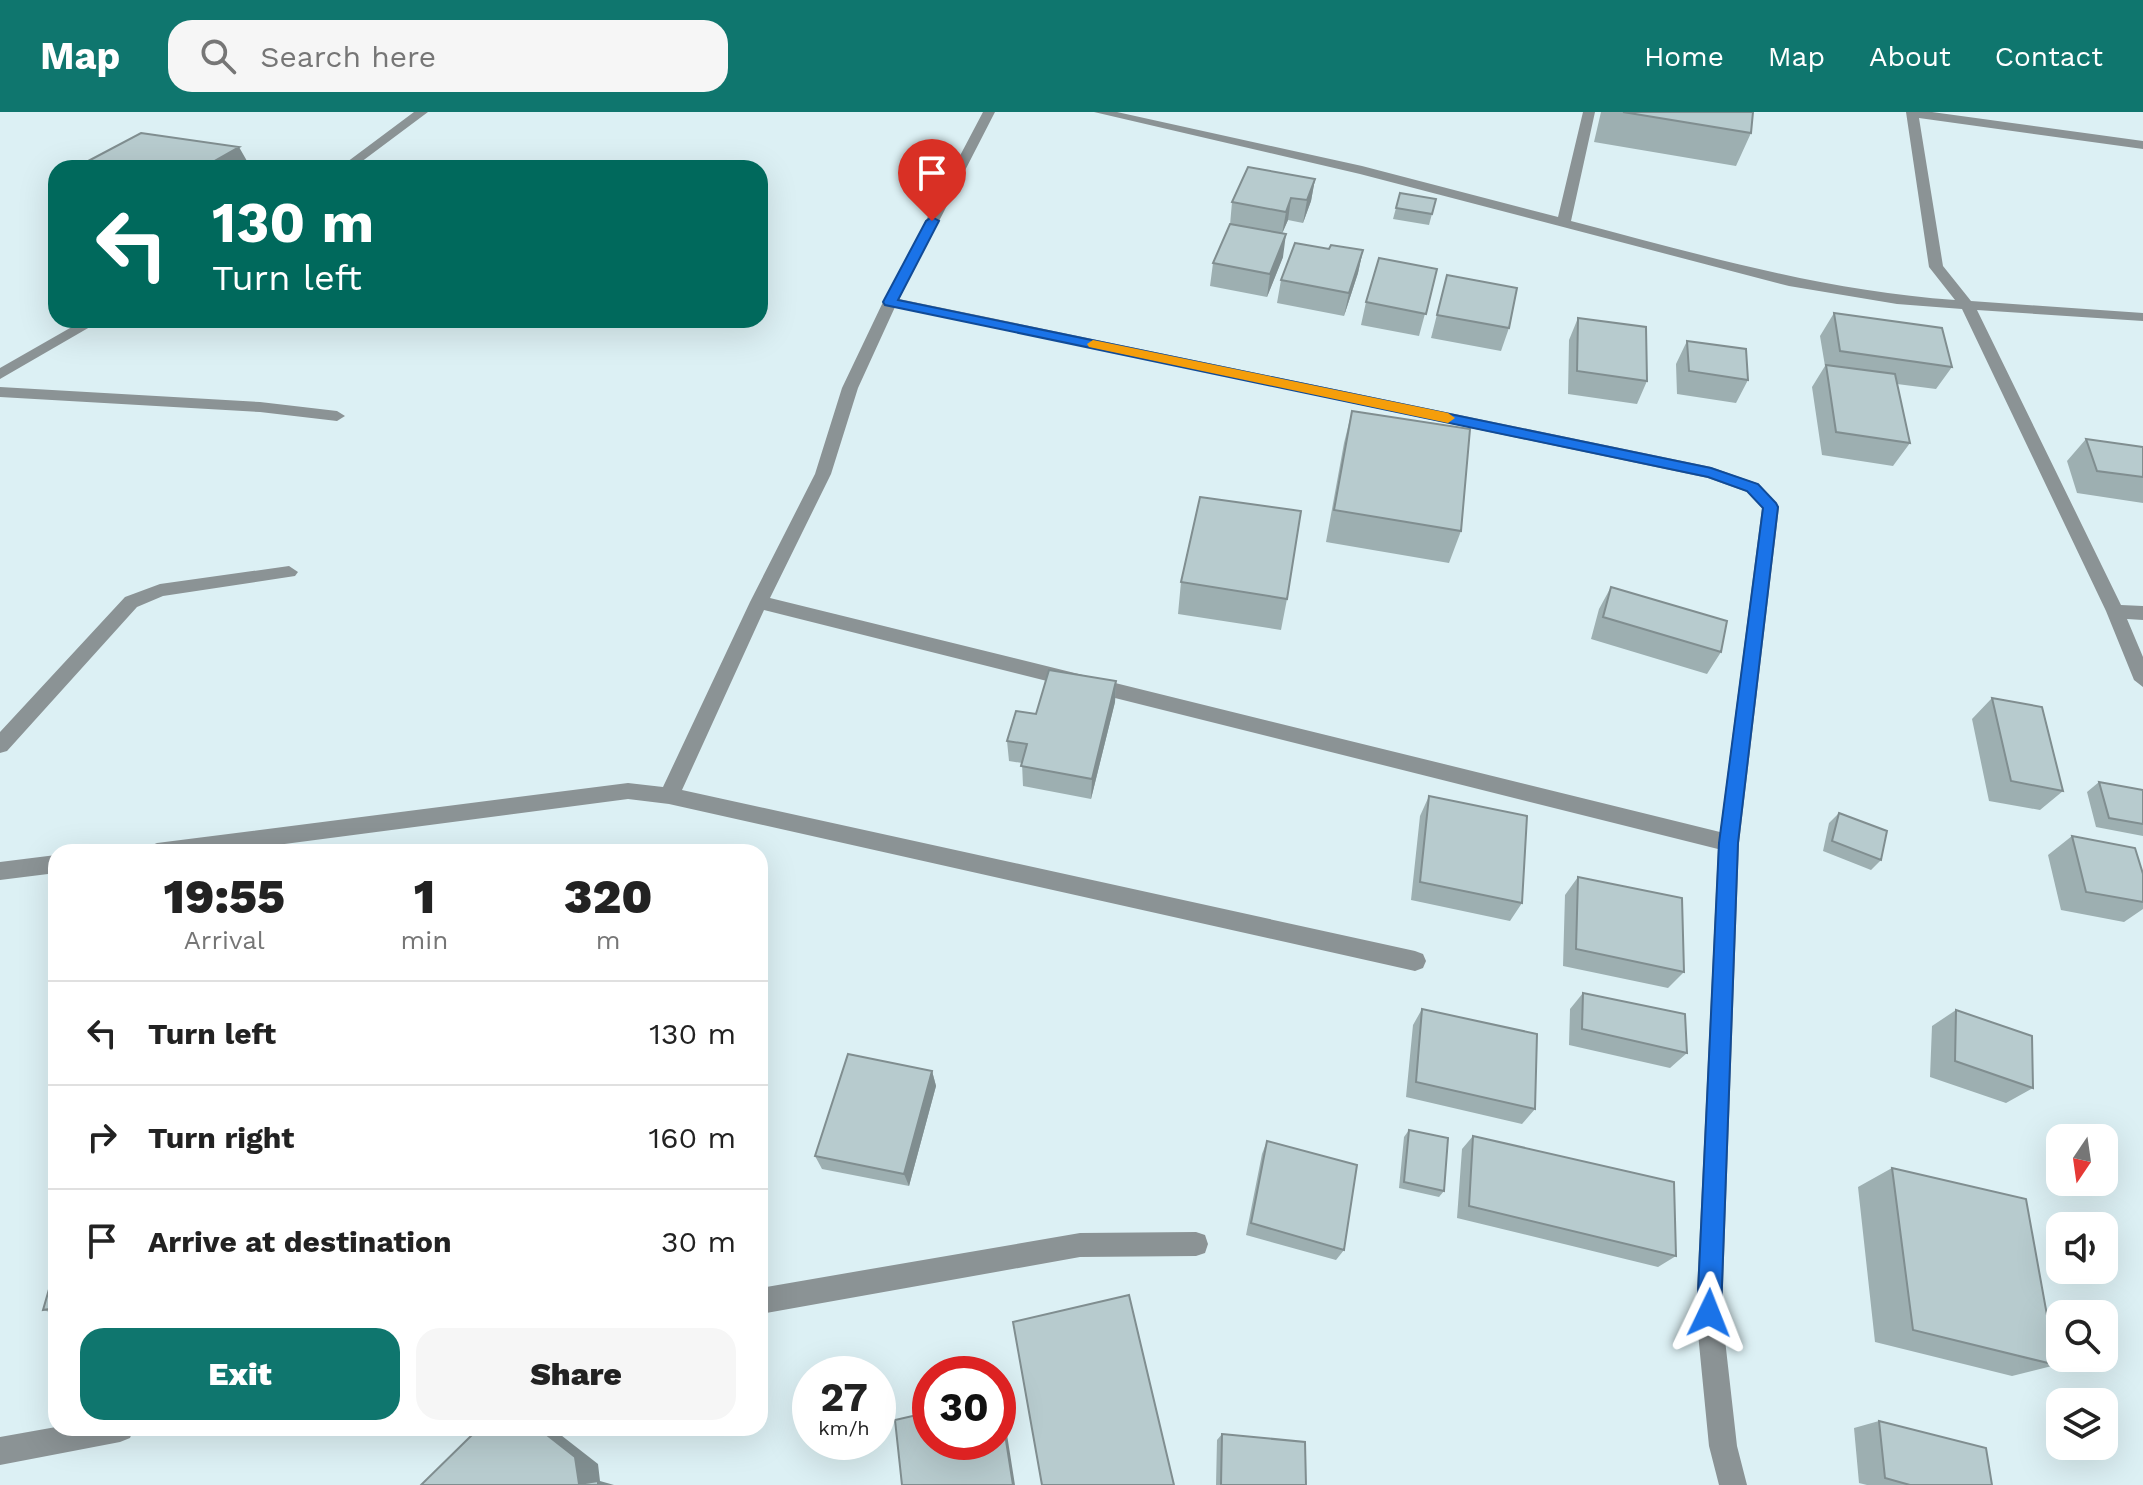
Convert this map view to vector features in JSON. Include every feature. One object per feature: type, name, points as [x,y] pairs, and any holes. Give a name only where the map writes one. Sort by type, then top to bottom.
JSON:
[{"type":"street","points":[[356,160],[422,112]]},
{"type":"street","points":[[669,796],[759,602],[823,474],[850,388],[890,302],[989,112]]},
{"type":"street","points":[[1100,112],[1362,170],[1789,282],[1897,300],[2143,317]]},
{"type":"street","points":[[1563,225],[1589,112]]},
{"type":"street","points":[[2143,145],[1912,112],[1936,267],[1967,305],[2115,611],[2143,680]]},
{"type":"street","points":[[890,302],[1711,473],[1753,488],[1771,507],[1729,843],[1709,1313],[1723,1446],[1733,1485]]},
{"type":"street","points":[[0,374],[81,328]]},
{"type":"street","points":[[0,392],[260,407],[337,416]]},
{"type":"street","points":[[0,745],[131,602],[160,590],[289,572]]},
{"type":"street","points":[[759,602],[1729,843]]},
{"type":"street","points":[[2115,611],[2143,613]]},
{"type":"street","points":[[219,844],[628,791],[669,796],[1415,961]]},
{"type":"street","points":[[0,871],[48,865]]},
{"type":"street","points":[[768,1300],[1080,1245],[1196,1244]]},
{"type":"street","points":[[0,1451],[78,1436]]},
{"type":"building","points":[[1623,112],[1753,112],[1751,133]]},
{"type":"building","points":[[141,133],[239,147],[216,160],[90,160]]},
{"type":"building","points":[[1248,167],[1315,179],[1307,200],[1291,198],[1286,212],[1232,202]]},
{"type":"building","points":[[1400,193],[1436,199],[1432,214],[1396,208]]},
{"type":"building","points":[[1230,224],[1286,234],[1270,274],[1213,263]]},
{"type":"building","points":[[1295,243],[1329,249],[1331,245],[1363,250],[1349,293],[1281,280]]},
{"type":"building","points":[[1379,258],[1437,269],[1426,314],[1366,302]]},
{"type":"building","points":[[1447,275],[1517,288],[1509,328],[1437,315]]},
{"type":"building","points":[[1834,313],[1942,328],[1952,367],[1840,351]]},
{"type":"building","points":[[1578,318],[1646,327],[1647,381],[1577,371]]},
{"type":"building","points":[[1687,341],[1746,349],[1748,380],[1689,371]]},
{"type":"building","points":[[1826,365],[1895,374],[1910,443],[1836,432]]},
{"type":"building","points":[[1352,411],[1470,429],[1461,531],[1334,510]]},
{"type":"building","points":[[2086,439],[2143,447],[2143,477],[2097,471]]},
{"type":"building","points":[[1200,497],[1301,511],[1287,599],[1181,582]]},
{"type":"building","points":[[1611,587],[1727,621],[1721,652],[1603,617]]},
{"type":"building","points":[[1049,670],[1116,681],[1092,779],[1021,766],[1027,744],[1007,741],[1016,711],[1036,714]]},
{"type":"building","points":[[1992,698],[2042,707],[2063,791],[2011,781]]},
{"type":"building","points":[[2099,782],[2143,790],[2143,824],[2109,818]]},
{"type":"building","points":[[1429,796],[1527,816],[1522,903],[1420,882]]},
{"type":"building","points":[[1839,813],[1887,831],[1881,860],[1832,841]]},
{"type":"building","points":[[2072,836],[2135,848],[2143,874],[2143,902],[2086,892]]},
{"type":"building","points":[[1578,877],[1682,898],[1684,972],[1576,949]]},
{"type":"building","points":[[1583,993],[1685,1014],[1687,1053],[1582,1029]]},
{"type":"building","points":[[1422,1009],[1537,1034],[1535,1109],[1416,1082]]},
{"type":"building","points":[[1956,1010],[2032,1036],[2033,1088],[1955,1061]]},
{"type":"building","points":[[848,1054],[932,1071],[904,1174],[815,1156]]},
{"type":"building","points":[[1409,1130],[1448,1138],[1444,1191],[1404,1182]]},
{"type":"building","points":[[1473,1136],[1674,1182],[1676,1256],[1469,1206]]},
{"type":"building","points":[[1267,1141],[1357,1165],[1344,1250],[1251,1223]]},
{"type":"building","points":[[1892,1168],[2026,1199],[2046,1310],[2046,1363],[1913,1330]]},
{"type":"building","points":[[48,1293],[48,1309],[43,1310]]},
{"type":"building","points":[[1129,1295],[1174,1485],[1042,1485],[1013,1322]]},
{"type":"building","points":[[912,1416],[912,1460],[1009,1460],[1013,1485],[902,1485],[896,1420]]},
{"type":"building","points":[[1879,1421],[1986,1448],[1992,1485],[1910,1485],[1885,1478]]},
{"type":"building","points":[[1222,1434],[1305,1442],[1306,1485],[1221,1485]]},
{"type":"building","points":[[471,1436],[548,1436],[575,1457],[579,1484],[598,1481],[598,1485],[421,1485]]},
{"type":"slow traffic","points":[[1093,344],[1448,418]]},
{"type":"route","points":[[932,221],[890,302],[1711,473],[1753,488],[1771,507],[1729,843],[1709,1313]]}]
